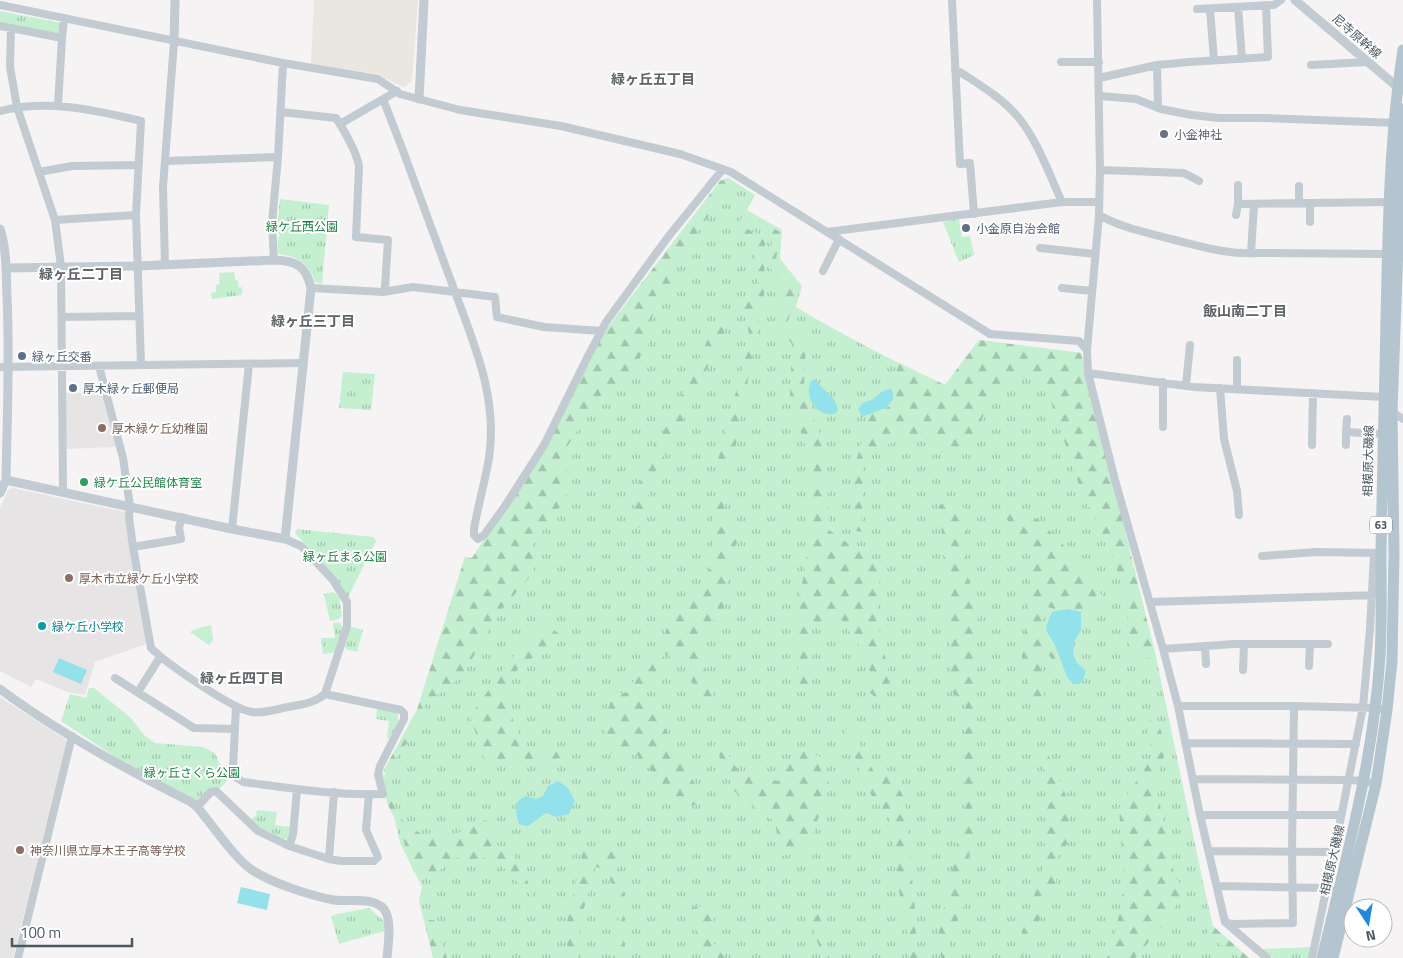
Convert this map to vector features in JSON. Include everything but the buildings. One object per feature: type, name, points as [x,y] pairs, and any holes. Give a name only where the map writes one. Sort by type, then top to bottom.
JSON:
[{"type":"main road","name":"相模原大磯線","points":[[1333,958],[1376,708],[1380,656],[1377,553],[1383,398],[1403,50]]},
{"type":"main road","name":"相模原大磯線","points":[[1398,123],[1403,108]]},
{"type":"main road","name":"相模原大磯線","points":[[1322,958],[1376,784],[1392,661],[1394,553],[1392,254]]},
{"type":"street","points":[[165,265],[163,187],[174,42],[175,0]]},
{"type":"street","points":[[419,99],[424,0]]},
{"type":"street","points":[[952,0],[960,164],[970,164],[974,214]]},
{"type":"street","points":[[1097,0],[1100,96],[1099,215],[1087,350],[1088,373],[1115,480],[1164,649],[1225,922],[1267,958]]},
{"type":"street","points":[[1197,9],[1274,5],[1281,0]]},
{"type":"street","name":"尼寺原幹線","points":[[1294,0],[1400,90]]},
{"type":"street","points":[[0,5],[174,42],[378,79],[400,94],[460,110],[561,126],[680,154],[723,169],[990,334],[1079,341],[1087,350]]},
{"type":"street","points":[[1099,78],[1157,65],[1268,57],[1266,5]]},
{"type":"street","points":[[1238,7],[1242,59]]},
{"type":"street","points":[[1210,9],[1214,60]]},
{"type":"street","points":[[58,105],[64,18]]},
{"type":"street","points":[[0,26],[62,38]]},
{"type":"street","points":[[11,28],[10,67],[16,107],[55,220],[61,266],[62,492]]},
{"type":"street","points":[[1064,64],[1099,62]]},
{"type":"street","points":[[1311,65],[1368,62]]},
{"type":"street","points":[[274,260],[272,223],[284,63]]},
{"type":"street","points":[[1157,65],[1158,108]]},
{"type":"street","points":[[954,70],[960,72],[999,99],[1017,116],[1035,144],[1062,202]]},
{"type":"street","points":[[340,124],[397,92]]},
{"type":"street","points":[[1100,96],[1136,99],[1158,108],[1219,118],[1398,123]]},
{"type":"street","points":[[383,99],[481,363],[490,407],[491,427],[489,457],[474,529],[474,535],[478,539],[484,535],[505,506],[544,445],[601,331],[668,236],[723,169]]},
{"type":"street","points":[[0,111],[16,107],[58,105],[92,110],[141,121],[136,215],[141,365]]},
{"type":"street","points":[[281,112],[336,118],[340,124],[358,159],[359,166],[356,237],[388,240],[385,286],[387,291]]},
{"type":"street","points":[[166,161],[278,157]]},
{"type":"street","points":[[39,172],[72,166],[138,165]]},
{"type":"street","points":[[1100,170],[1184,173],[1199,179]]},
{"type":"street","points":[[1236,216],[1238,186]]},
{"type":"street","points":[[1299,186],[1299,204]]},
{"type":"street","points":[[827,232],[1062,202],[1098,202]]},
{"type":"street","points":[[1238,204],[1394,202]]},
{"type":"street","points":[[1310,203],[1310,222]]},
{"type":"street","points":[[1251,253],[1254,204]]},
{"type":"street","points":[[55,220],[136,215]]},
{"type":"street","points":[[1099,215],[1117,225],[1196,245],[1244,254],[1392,254]]},
{"type":"street","points":[[0,229],[3,237],[4,270],[3,479],[0,493]]},
{"type":"street","points":[[823,271],[839,240]]},
{"type":"street","points":[[1040,248],[1051,253],[1095,254]]},
{"type":"street","points":[[4,270],[61,266],[138,266],[274,260],[286,261],[302,267],[311,288],[285,539]]},
{"type":"street","points":[[311,288],[387,291],[414,287],[495,297],[497,317],[544,327],[601,331]]},
{"type":"street","points":[[1062,288],[1092,292]]},
{"type":"street","points":[[62,317],[139,316]]},
{"type":"street","points":[[1186,385],[1191,350]]},
{"type":"street","points":[[1237,360],[1237,388]]},
{"type":"street","points":[[4,367],[303,363]]},
{"type":"street","points":[[232,529],[249,364]]},
{"type":"street","points":[[3,479],[62,492],[130,506],[182,517],[232,529],[285,539],[301,546],[334,580],[347,602],[347,626],[325,694],[309,703],[249,712],[236,706],[160,657],[152,648],[133,547],[129,517],[130,506],[123,458],[99,366]]},
{"type":"street","points":[[1088,373],[1220,388],[1383,398],[1392,412],[1403,419]]},
{"type":"street","points":[[1163,382],[1165,426]]},
{"type":"street","points":[[1220,388],[1224,439],[1241,506],[1239,515]]},
{"type":"street","points":[[1312,445],[1313,393]]},
{"type":"street","points":[[1346,445],[1347,419]]},
{"type":"street","points":[[1346,432],[1382,434]]},
{"type":"street","points":[[133,547],[181,539],[179,528],[182,517]]},
{"type":"street","points":[[1262,556],[1271,559],[1316,552],[1394,553]]},
{"type":"street","points":[[1150,602],[1377,595],[1363,707],[1312,958]]},
{"type":"street","points":[[1164,649],[1244,644],[1328,644]]},
{"type":"street","points":[[1243,670],[1244,644]]},
{"type":"street","points":[[1309,666],[1310,645]]},
{"type":"street","points":[[1205,646],[1206,664]]},
{"type":"street","points":[[138,692],[160,657]]},
{"type":"street","points":[[115,678],[194,728],[235,729]]},
{"type":"street","points":[[0,689],[24,707],[72,736],[138,775],[197,806],[242,861],[252,870],[310,894],[334,900],[373,901],[382,906],[387,911],[389,920],[387,958]]},
{"type":"street","points":[[236,706],[233,769],[237,778],[243,782],[297,789],[383,794],[378,775],[380,766],[404,720],[404,714],[401,710],[325,694]]},
{"type":"street","points":[[1178,706],[1363,707],[1387,710]]},
{"type":"street","points":[[1293,932],[1292,815],[1294,706]]},
{"type":"street","points":[[18,958],[72,736]]},
{"type":"street","points":[[1185,743],[1356,744]]},
{"type":"street","points":[[1192,779],[1348,780],[1376,784]]},
{"type":"street","points":[[289,846],[293,835],[297,789]]},
{"type":"street","points":[[197,806],[211,792],[216,791],[258,831],[289,846],[328,859],[374,862],[378,857],[366,830],[369,794]]},
{"type":"street","points":[[328,859],[334,792]]},
{"type":"street","points":[[1200,815],[1341,815]]},
{"type":"street","points":[[1209,851],[1334,852]]},
{"type":"street","points":[[1218,886],[1326,888],[1344,892]]},
{"type":"street","points":[[1225,922],[1232,924],[1293,924]]},
{"type":"shaded area","points":[[314,0],[418,0],[412,81],[404,87],[378,74],[311,64]]},
{"type":"shaded area","points":[[103,392],[116,447],[65,449],[64,393]]},
{"type":"shaded area","name":"厚木市立緑ケ丘小学校","points":[[13,488],[125,512],[149,643],[95,662],[85,695],[67,692],[36,679],[31,687],[0,671],[0,508],[8,490]]},
{"type":"shaded area","name":"神奈川県立厚木王子高等学校","points":[[0,697],[66,740],[13,958],[0,958]]},
{"type":"green space","points":[[0,11],[61,23],[61,33],[58,35],[0,23]]},
{"type":"green space","points":[[728,178],[755,195],[747,210],[782,230],[780,259],[802,286],[796,307],[888,357],[945,385],[979,340],[1081,353],[1156,657],[1213,926],[1249,958],[433,958],[419,901],[422,887],[400,843],[384,770],[417,710],[465,557],[472,558],[720,181]]},
{"type":"green space","points":[[728,178],[733,181],[673,267],[676,278],[648,324],[652,341],[615,389],[598,397],[567,447],[567,497],[532,546],[534,572],[502,609],[461,677],[425,705],[424,719],[388,769],[384,770],[417,710],[465,557],[472,558],[545,448],[604,332],[720,181]]},
{"type":"green space","name":"緑ケ丘西公園","points":[[280,199],[329,205],[322,284],[315,282],[309,269],[303,263],[295,258],[278,253],[278,238],[280,235],[277,227]]},
{"type":"green space","points":[[744,213],[780,232],[776,260],[801,287],[787,323],[806,338],[804,390],[826,453],[829,530],[881,567],[876,615],[891,682],[876,698],[869,692],[871,675],[863,652],[842,620],[811,626],[808,691],[799,692],[796,620],[808,549],[809,457],[790,399],[792,344],[778,329],[783,286],[770,268],[772,234],[740,221]]},
{"type":"green space","points":[[959,219],[962,237],[970,236],[974,255],[959,262],[943,222]]},
{"type":"green space","points":[[736,224],[765,237],[764,294],[731,470],[718,460],[750,338],[742,302],[759,284],[753,240],[736,231]]},
{"type":"green space","points":[[234,272],[239,288],[242,287],[242,295],[212,299],[211,293],[216,292],[216,285],[220,284],[219,273]]},
{"type":"green space","points":[[729,320],[689,409],[651,480],[645,528],[630,527],[645,462],[675,411],[712,330]]},
{"type":"green space","points":[[979,340],[1081,353],[1156,657],[1141,659],[1127,641],[1128,602],[1110,549],[1080,488],[1044,380],[1018,377],[994,397],[968,443],[941,453],[939,440],[900,439],[864,456],[861,532],[853,530],[852,477],[869,414],[891,406],[898,363],[945,385]]},
{"type":"green space","points":[[343,372],[375,374],[371,410],[339,408]]},
{"type":"green space","points":[[721,499],[738,539],[729,562],[723,617],[704,624],[702,656],[716,704],[702,711],[687,669],[665,653],[643,698],[659,717],[704,803],[687,806],[660,781],[637,755],[605,752],[604,733],[612,693],[626,693],[683,605],[702,594],[712,562],[712,500]]},
{"type":"green space","points":[[952,499],[968,511],[966,571],[978,609],[975,665],[977,789],[969,819],[976,837],[959,880],[967,898],[951,937],[948,958],[941,958],[940,929],[968,789],[961,780],[966,704],[952,692],[940,505]]},
{"type":"green space","points":[[1009,504],[1040,521],[1093,578],[1105,602],[1085,612],[1074,614],[1039,607],[1047,637],[1057,639],[1063,666],[1059,667],[1055,664],[1046,653],[1041,667],[1045,690],[1043,699],[1025,697],[1021,692],[1029,677],[1022,660],[1032,558],[1001,510]]},
{"type":"green space","name":"緑ヶ丘まる公園","points":[[297,529],[373,537],[376,541],[348,597],[334,576],[295,533]]},
{"type":"green space","points":[[333,592],[339,596],[342,615],[339,619],[330,621],[324,594]]},
{"type":"green space","points":[[333,623],[340,623],[343,627],[336,650],[333,653],[323,654],[321,638],[335,638]]},
{"type":"green space","points":[[211,625],[213,640],[209,645],[190,632],[198,628]]},
{"type":"green space","points":[[548,626],[562,636],[552,650],[526,661],[507,681],[510,713],[526,750],[560,752],[561,758],[525,763],[484,759],[470,716],[519,648]]},
{"type":"green space","points":[[350,628],[363,630],[357,652],[346,649],[345,646]]},
{"type":"green space","name":"緑ヶ丘さくら公園","points":[[89,688],[94,688],[131,718],[144,735],[155,743],[203,747],[215,753],[227,781],[219,789],[198,803],[138,772],[61,721],[70,694],[86,698]]},
{"type":"green space","points":[[377,709],[395,712],[398,715],[398,725],[389,739],[387,738],[389,721],[376,719]]},
{"type":"green space","points":[[1157,719],[1167,749],[1155,781],[1175,878],[1186,890],[1164,924],[1135,958],[1107,958],[1113,948],[1124,885],[1119,808],[1153,756],[1145,722]]},
{"type":"green space","points":[[851,728],[874,772],[888,770],[905,799],[915,910],[917,958],[909,958],[910,944],[902,913],[890,819],[866,788],[845,730]]},
{"type":"green space","points":[[714,744],[722,744],[740,774],[778,781],[800,750],[824,758],[829,784],[808,850],[781,856],[775,822],[735,792]]},
{"type":"green space","points":[[1047,752],[1067,798],[1071,838],[1054,863],[1057,888],[1030,937],[1021,958],[1014,958],[1044,863],[1047,777],[1039,754]]},
{"type":"green space","points":[[380,772],[386,777],[392,800],[405,825],[426,836],[458,833],[484,820],[492,823],[488,839],[513,855],[528,882],[534,899],[503,867],[484,857],[476,865],[457,857],[432,876],[413,871],[400,829],[387,803]]},
{"type":"green space","points":[[258,810],[277,812],[275,825],[291,827],[288,839],[284,839],[261,828],[251,819],[257,815],[255,813]]},
{"type":"green space","points":[[615,847],[617,870],[624,894],[624,944],[630,958],[613,958],[621,903],[605,869],[595,867],[580,923],[578,958],[568,958],[566,926],[583,851]]},
{"type":"green space","points":[[716,903],[711,940],[725,958],[702,958],[691,908]]},
{"type":"green space","points":[[369,908],[385,922],[385,931],[339,944],[331,917]]},
{"type":"green space","points":[[819,914],[829,958],[820,958],[821,954],[810,916]]},
{"type":"green space","points":[[425,920],[434,920],[447,958],[433,958]]},
{"type":"green space","points":[[1213,926],[1249,958],[1239,958],[1205,935]]},
{"type":"green space","points":[[1312,947],[1310,958],[1273,958],[1262,949]]},
{"type":"water","points":[[812,380],[816,380],[835,401],[838,410],[836,413],[824,413],[814,404],[809,392]]},
{"type":"water","points":[[891,389],[893,399],[887,407],[862,417],[858,409],[864,402],[873,399],[883,391]]},
{"type":"water","points":[[1067,609],[1081,612],[1081,630],[1074,642],[1073,654],[1077,663],[1086,671],[1083,681],[1079,684],[1073,684],[1067,677],[1055,645],[1046,630],[1052,612]]},
{"type":"water","points":[[59,658],[87,670],[81,684],[53,672]]},
{"type":"water","points":[[558,781],[568,788],[575,801],[569,814],[556,817],[546,813],[528,826],[519,824],[516,812],[517,802],[525,796],[536,799],[543,796],[548,786]]},
{"type":"water","points":[[241,887],[270,894],[267,910],[237,903]]},
{"type":"place","name":"小金神社","points":[[1164,134]]},
{"type":"place","name":"小金原自治会館","points":[[966,228]]},
{"type":"place","name":"緑ヶ丘交番","points":[[22,356]]},
{"type":"place","name":"厚木緑ヶ丘郵便局","points":[[73,388]]},
{"type":"place","name":"厚木緑ケ丘幼稚園","points":[[102,428]]},
{"type":"place","name":"緑ケ丘公民館体育室","points":[[84,482]]},
{"type":"place","name":"厚木市立緑ケ丘小学校","points":[[69,578]]},
{"type":"place","name":"緑ケ丘小学校","points":[[42,626]]},
{"type":"place","name":"神奈川県立厚木王子高等学校","points":[[20,850]]},
{"type":"district","name":"緑ヶ丘五丁目","points":[[653,78]]},
{"type":"district","name":"緑ヶ丘二丁目","points":[[81,273]]},
{"type":"district","name":"飯山南二丁目","points":[[1245,310]]},
{"type":"district","name":"緑ヶ丘三丁目","points":[[313,320]]},
{"type":"district","name":"緑ヶ丘四丁目","points":[[242,677]]}]
